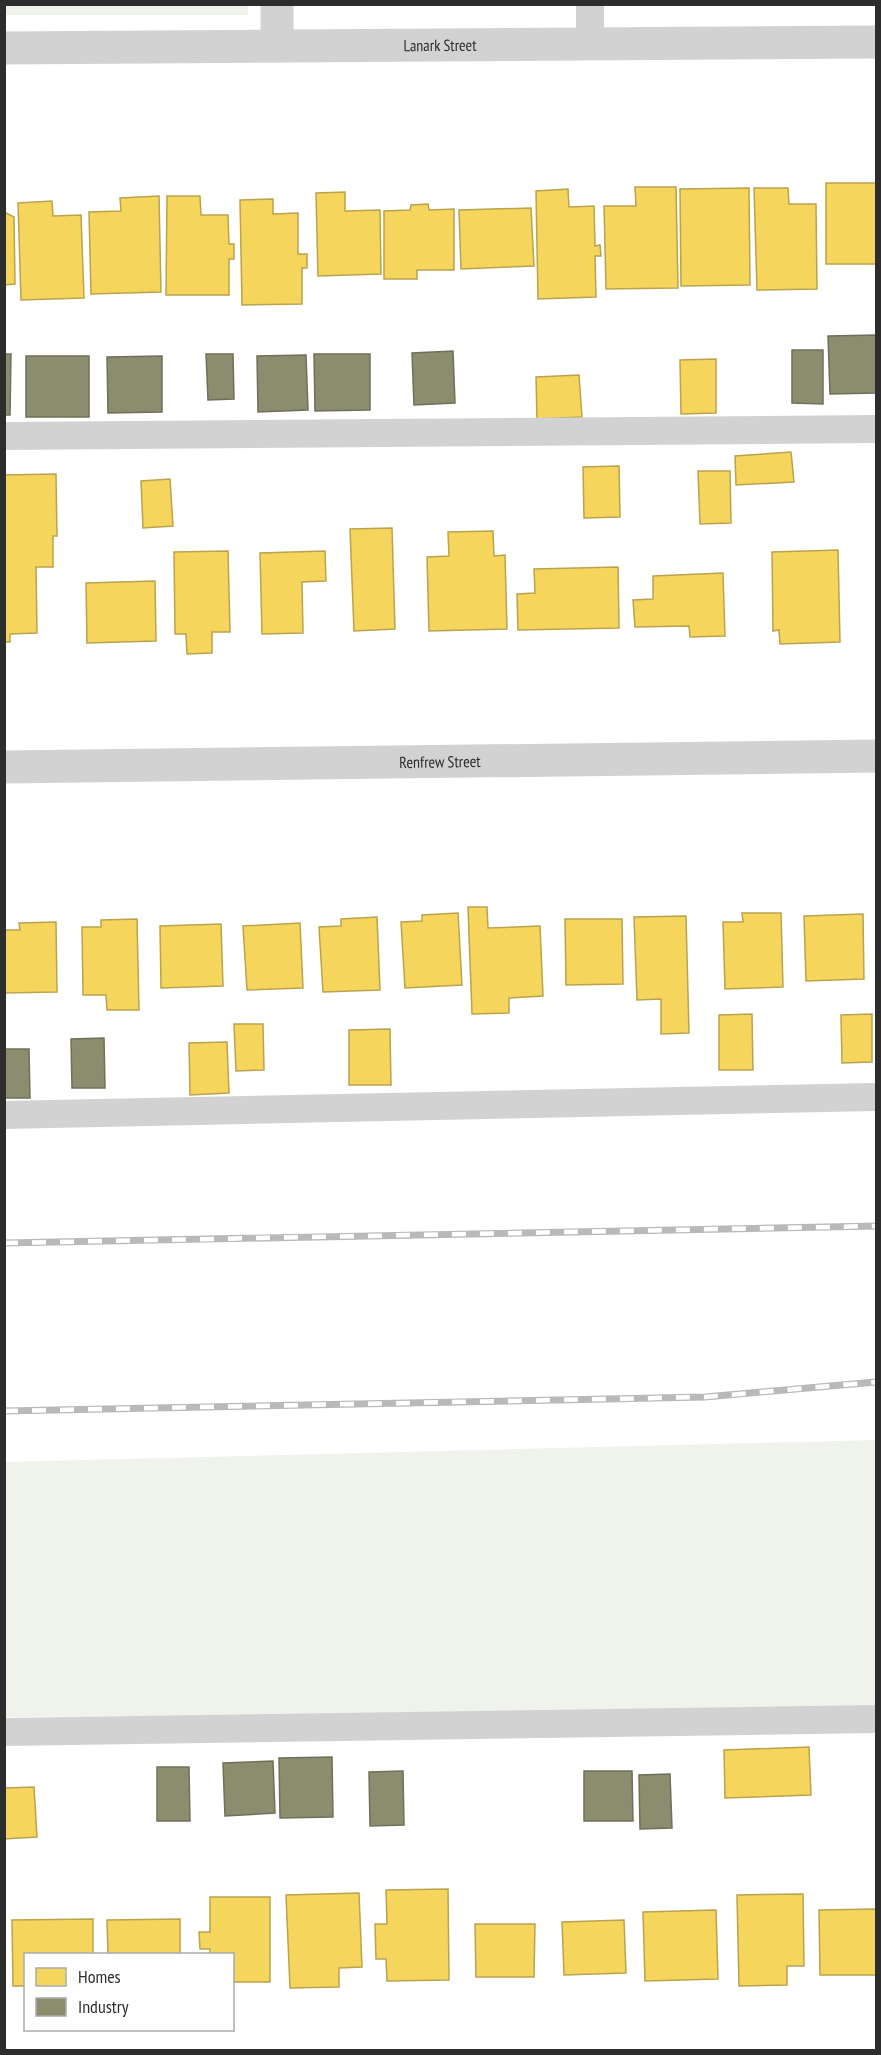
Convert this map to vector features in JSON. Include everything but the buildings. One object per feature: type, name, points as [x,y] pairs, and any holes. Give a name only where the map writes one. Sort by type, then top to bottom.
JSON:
[{"type":"street","points":[[277,4],[277,45]]},
{"type":"street","name":"Lanark Street","points":[[4,48],[876,42]]},
{"type":"street","name":"Renfrew Street","points":[[4,767],[876,756]]},
{"type":"lane","points":[[590,4],[590,43]]},
{"type":"lane","points":[[4,436],[876,429]]},
{"type":"lane","points":[[4,1115],[876,1096]]},
{"type":"lane","points":[[4,1732],[876,1719]]},
{"type":"shaded area","points":[[5,4],[248,4],[248,15],[4,15]]},
{"type":"shaded area","points":[[876,1440],[876,1713],[5,1717],[4,1462]]},
{"type":"railway","points":[[4,1243],[876,1226]]},
{"type":"railway","points":[[4,1411],[705,1397],[876,1382]]}]
